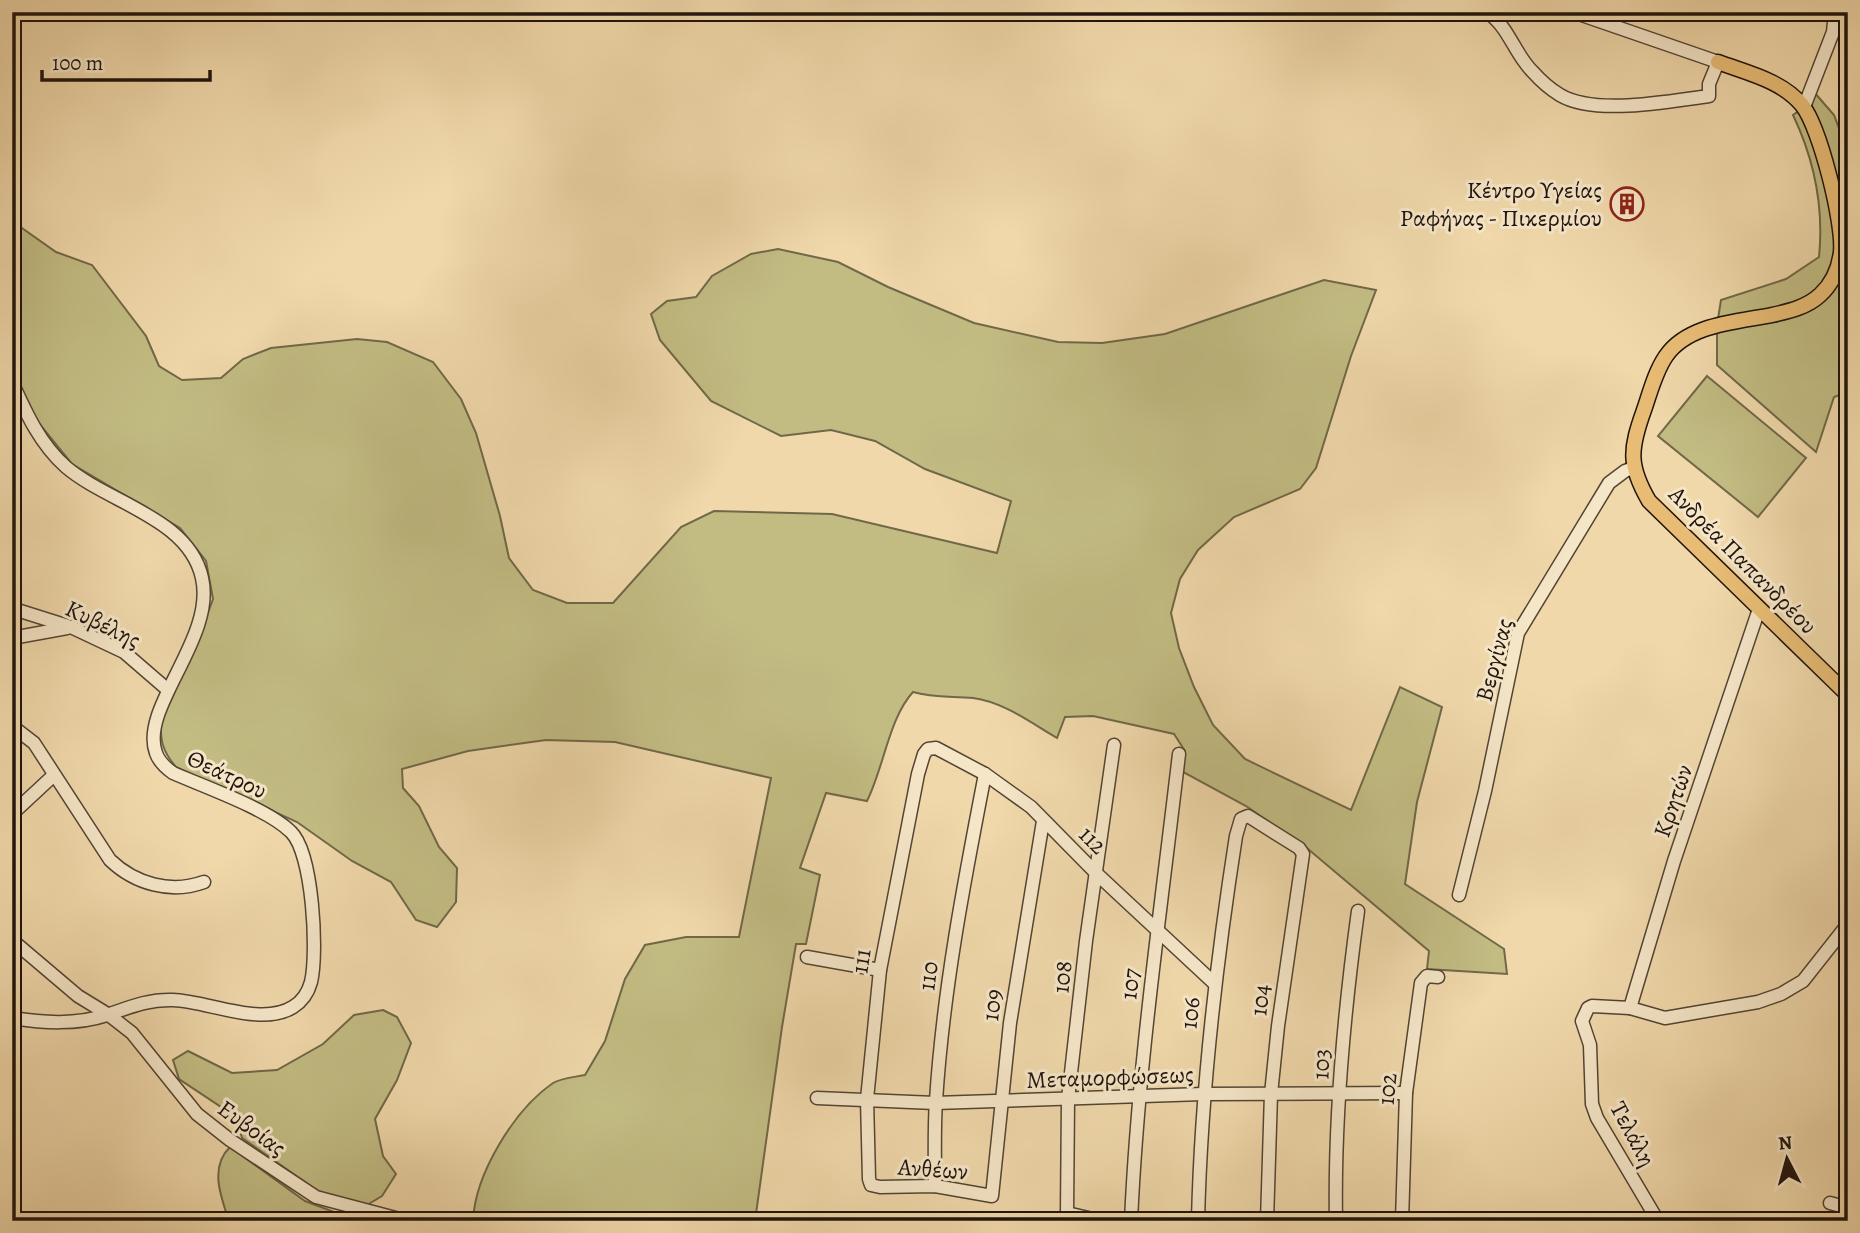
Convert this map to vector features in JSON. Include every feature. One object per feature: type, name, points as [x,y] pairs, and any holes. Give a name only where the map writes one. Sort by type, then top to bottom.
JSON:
[{"type":"main road","points":[[1633,468],[1634,439],[1661,366],[1672,349],[1681,341],[1717,325],[1806,305],[1819,296],[1835,273],[1841,256],[1842,213],[1823,151],[1804,107],[1775,83],[1718,62]]},
{"type":"main road","name":"Ανδρέα Παπανδρέου","points":[[1633,468],[1649,501],[1848,695]]},
{"type":"street","points":[[1487,12],[1505,28],[1524,62],[1562,96],[1581,103],[1612,106],[1709,96],[1709,84],[1718,62],[1573,12]]},
{"type":"street","points":[[1804,107],[1833,32],[1835,12]]},
{"type":"street","name":"Θεάτρου","points":[[12,382],[30,422],[67,468],[176,534],[198,562],[205,598],[197,629],[156,720],[153,737],[155,753],[173,773],[267,816],[294,834],[301,849],[312,898],[314,966],[311,984],[304,999],[290,1009],[276,1013],[253,1014],[178,1000],[157,999],[74,1022],[39,1022],[12,1018]]},
{"type":"street","name":"Βεργίνας","points":[[1459,895],[1485,791],[1518,633],[1609,483],[1633,468]]},
{"type":"street","name":"Κυβέλης","points":[[12,607],[71,627],[124,652],[169,690]]},
{"type":"street","name":"Κρητών","points":[[1630,1008],[1674,861],[1759,609]]},
{"type":"street","points":[[12,638],[71,627]]},
{"type":"street","points":[[12,726],[34,743],[110,860],[122,872],[142,881],[171,888],[189,887],[204,882]]},
{"type":"street","name":"108","points":[[1101,1221],[1067,1213],[1068,1098],[1086,941],[1114,745]]},
{"type":"street","name":"112","points":[[929,748],[936,748],[985,774],[1031,807],[1097,874],[1214,983]]},
{"type":"street","name":"111","points":[[871,1185],[867,1098],[880,970],[918,774],[924,754],[929,748]]},
{"type":"street","name":"107","points":[[1131,1221],[1133,1162],[1149,1001],[1179,754]]},
{"type":"street","name":"110","points":[[935,1186],[935,1103],[943,1019],[960,906],[985,774]]},
{"type":"street","points":[[12,814],[54,775]]},
{"type":"street","name":"106","points":[[1198,1221],[1203,1094],[1214,983],[1236,836],[1241,819],[1248,816]]},
{"type":"street","name":"104","points":[[1248,816],[1299,848],[1303,854],[1286,963],[1271,1094],[1267,1221]]},
{"type":"street","name":"109","points":[[992,1196],[1010,1023],[1043,821]]},
{"type":"street","name":"103","points":[[1336,1221],[1335,1163],[1346,996],[1358,911]]},
{"type":"street","points":[[1630,1008],[1665,1018],[1758,1002],[1781,994],[1803,981],[1848,924]]},
{"type":"street","name":"Ευβοίας","points":[[12,940],[78,996],[108,1014],[132,1033],[197,1114],[250,1154],[316,1197],[407,1221]]},
{"type":"street","points":[[807,957],[880,970]]},
{"type":"street","name":"102","points":[[1402,1221],[1406,1093],[1421,983],[1427,976],[1438,976]]},
{"type":"street","name":"Τελάλη","points":[[1630,1008],[1592,1006],[1588,1008],[1582,1021],[1590,1045],[1592,1104],[1597,1118],[1658,1221]]},
{"type":"street","name":"Μεταμορφώσεως","points":[[817,1098],[867,1098],[935,1103],[1203,1094],[1406,1093]]},
{"type":"street","name":"Ανθέων","points":[[871,1185],[935,1186],[992,1196]]},
{"type":"street","points":[[1830,1203],[1848,1208]]},
{"type":"shaded area","points":[[1814,92],[1834,115],[1848,152],[1848,392],[1834,397],[1816,452],[1717,365],[1717,325],[1721,300],[1786,279],[1819,257],[1820,220],[1816,184],[1807,149],[1793,115],[1804,107]]},
{"type":"shaded area","points":[[12,221],[56,252],[92,265],[146,336],[159,366],[182,380],[221,378],[243,359],[271,348],[357,339],[387,342],[433,362],[461,399],[476,433],[509,558],[533,590],[567,603],[613,603],[681,527],[714,511],[832,514],[997,553],[1011,501],[925,469],[875,441],[831,430],[781,436],[711,401],[660,340],[651,314],[667,301],[696,297],[712,276],[751,254],[778,249],[838,262],[888,287],[974,323],[1058,342],[1102,343],[1165,334],[1324,280],[1376,290],[1351,356],[1316,468],[1300,489],[1234,517],[1198,550],[1180,579],[1171,613],[1179,648],[1213,725],[1245,759],[1351,810],[1400,687],[1442,707],[1417,802],[1405,884],[1504,949],[1507,974],[1427,969],[1429,951],[1308,849],[1246,806],[1183,772],[1185,751],[1174,734],[1093,716],[1065,717],[1057,738],[1017,714],[984,700],[913,692],[892,729],[867,801],[826,793],[800,868],[820,875],[806,944],[796,944],[755,1221],[473,1221],[481,1183],[499,1144],[524,1109],[538,1095],[556,1081],[585,1075],[605,1041],[625,979],[645,945],[686,937],[739,937],[771,778],[615,742],[546,740],[468,751],[402,769],[403,788],[419,806],[439,847],[457,868],[456,902],[437,927],[416,920],[391,882],[352,861],[297,822],[176,767],[163,746],[161,722],[213,599],[206,561],[180,528],[72,464],[37,421],[12,368]]},
{"type":"shaded area","points":[[1707,376],[1806,458],[1758,517],[1658,436]]},
{"type":"shaded area","points":[[383,1010],[397,1017],[411,1043],[397,1080],[375,1119],[383,1156],[396,1174],[382,1196],[367,1205],[321,1193],[242,1138],[236,1117],[179,1079],[173,1060],[188,1051],[232,1073],[277,1070],[323,1044],[354,1015]]},
{"type":"shaded area","points":[[230,1147],[305,1201],[334,1212],[374,1221],[229,1221],[220,1192],[218,1173]]},
{"type":"place","name":"Κέντρο Υγείας Ραφήνας - Πικερμίου","points":[[1627,204]]}]
